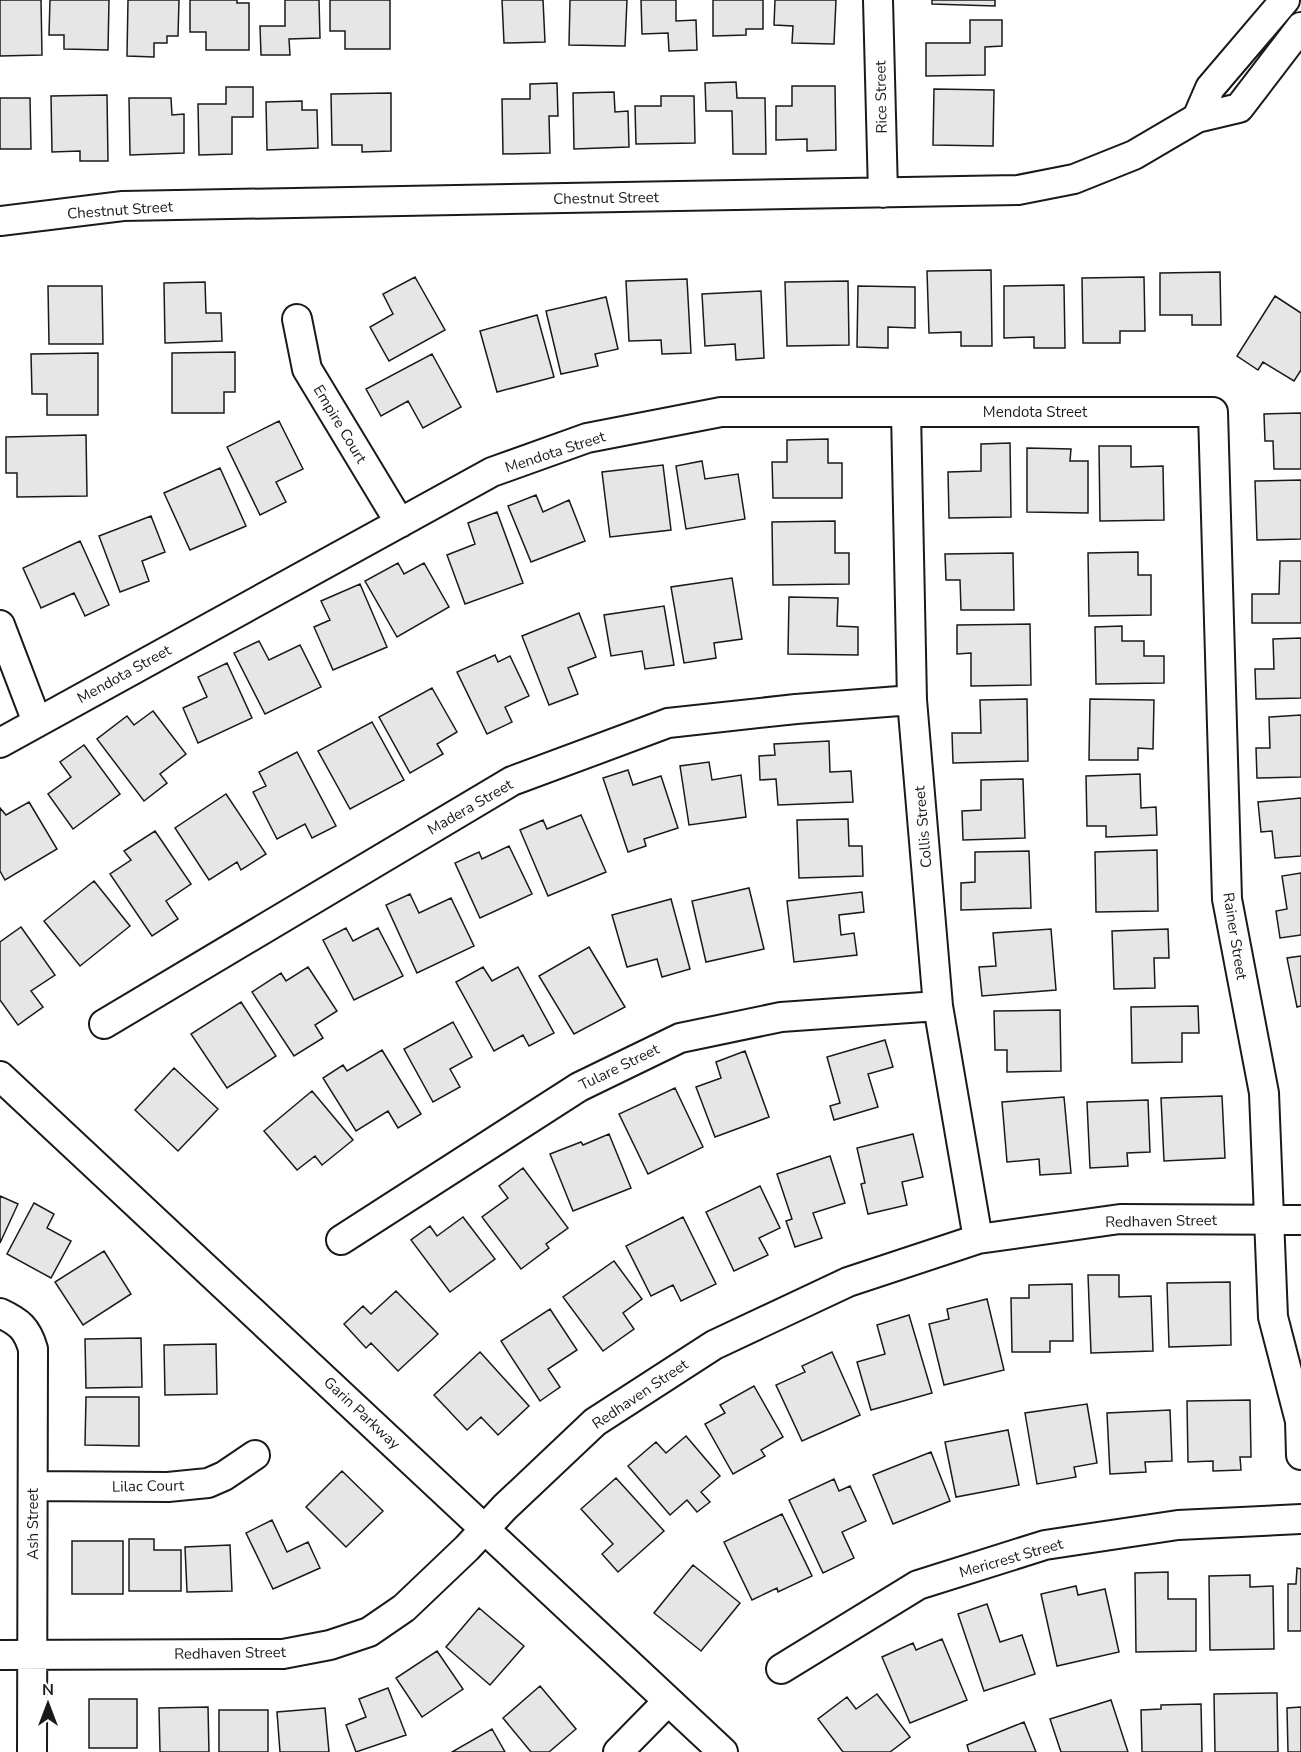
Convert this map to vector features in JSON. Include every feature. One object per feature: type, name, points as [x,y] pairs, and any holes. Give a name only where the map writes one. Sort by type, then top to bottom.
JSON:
[{"type":"street","name":"Rice Street","points":[[878,0],[883,194]]},
{"type":"street","points":[[1197,118],[1210,88],[1285,0]]},
{"type":"street","name":"Chestnut Street","points":[[0,221],[123,206],[1018,190],[1074,179],[1134,155],[1197,118],[1239,108],[1301,27]]},
{"type":"street","name":"Empire Court","points":[[297,319],[307,369],[400,523]]},
{"type":"street","name":"Mendota Street","points":[[0,743],[492,472],[587,438],[721,412],[1213,412]]},
{"type":"street","name":"Collis Street","points":[[906,412],[912,700],[938,1006],[978,1239]]},
{"type":"street","name":"Rainer Street","points":[[1213,412],[1227,899],[1264,1093],[1273,1317],[1300,1421],[1301,1455]]},
{"type":"street","points":[[0,625],[37,722]]},
{"type":"street","name":"Madera Street","points":[[104,1024],[512,781],[668,723],[796,709],[912,700]]},
{"type":"street","name":"Tulare Street","points":[[341,1240],[579,1087],[680,1038],[781,1017],[938,1006]]},
{"type":"street","name":"Garin Parkway","points":[[0,1076],[723,1752]]},
{"type":"street","name":"Redhaven Street","points":[[0,1655],[283,1654],[330,1645],[369,1632],[404,1608],[596,1422],[714,1345],[848,1282],[978,1239],[1120,1219],[1301,1220]]},
{"type":"street","name":"Ash Street","points":[[0,1313],[19,1322],[28,1332],[33,1349],[32,1752]]},
{"type":"street","name":"Lilac Court","points":[[33,1486],[168,1487],[208,1483],[224,1476],[255,1455]]},
{"type":"street","name":"Mericrest Street","points":[[781,1669],[918,1586],[1045,1545],[1178,1525],[1301,1519]]},
{"type":"street","points":[[618,1752],[668,1701]]},
{"type":"building","points":[[0,0],[41,0],[42,55],[0,56]]},
{"type":"building","points":[[50,0],[109,0],[108,50],[64,49],[64,35],[49,35]]},
{"type":"building","points":[[128,0],[179,0],[178,36],[167,36],[167,43],[154,43],[154,57],[127,56]]},
{"type":"building","points":[[190,0],[237,0],[237,3],[249,3],[249,50],[206,50],[206,32],[190,32]]},
{"type":"building","points":[[285,0],[319,0],[320,38],[289,39],[290,55],[261,55],[260,26],[285,26]]},
{"type":"building","points":[[330,0],[390,0],[390,49],[345,49],[345,31],[330,31]]},
{"type":"building","points":[[502,0],[543,0],[545,42],[504,43]]},
{"type":"building","points":[[570,0],[627,0],[625,46],[569,45]]},
{"type":"building","points":[[641,0],[676,0],[676,21],[696,20],[697,50],[669,51],[668,33],[642,34]]},
{"type":"building","points":[[713,0],[763,0],[763,29],[746,29],[746,35],[713,36]]},
{"type":"building","points":[[775,0],[836,0],[834,44],[792,43],[793,26],[774,25]]},
{"type":"building","points":[[932,0],[995,0],[995,6],[932,4]]},
{"type":"building","points":[[970,20],[1002,20],[1002,46],[985,47],[985,75],[926,76],[926,43],[970,43]]},
{"type":"building","points":[[736,82],[737,98],[765,98],[766,154],[733,154],[732,111],[706,111],[705,83]]},
{"type":"building","points":[[557,83],[558,116],[549,116],[550,153],[503,154],[502,99],[530,99],[530,84]]},
{"type":"building","points":[[792,86],[835,86],[836,150],[807,151],[807,139],[776,140],[776,106],[792,106]]},
{"type":"building","points":[[226,87],[253,87],[253,117],[232,117],[232,154],[199,155],[198,104],[226,104]]},
{"type":"building","points":[[934,89],[994,90],[993,146],[933,145]]},
{"type":"building","points":[[614,92],[615,112],[628,111],[629,147],[574,149],[573,93]]},
{"type":"building","points":[[391,93],[391,151],[362,152],[362,145],[332,145],[331,94]]},
{"type":"building","points":[[107,95],[108,161],[80,161],[80,151],[52,152],[51,96]]},
{"type":"building","points":[[661,96],[694,96],[695,143],[636,144],[635,106],[661,106]]},
{"type":"building","points":[[0,98],[30,98],[31,149],[0,149]]},
{"type":"building","points":[[129,98],[171,98],[172,115],[184,114],[184,153],[130,155]]},
{"type":"building","points":[[302,101],[302,110],[317,110],[318,148],[267,150],[266,102]]},
{"type":"building","points":[[991,270],[992,346],[961,346],[961,332],[929,333],[927,271]]},
{"type":"building","points":[[1220,272],[1221,325],[1192,325],[1192,315],[1160,315],[1160,273]]},
{"type":"building","points":[[415,277],[445,330],[389,361],[370,327],[393,314],[383,294]]},
{"type":"building","points":[[1144,277],[1145,331],[1120,331],[1120,343],[1083,343],[1082,278]]},
{"type":"building","points":[[687,279],[691,353],[662,354],[661,340],[629,341],[626,281]]},
{"type":"building","points":[[848,281],[849,345],[787,346],[785,282]]},
{"type":"building","points":[[205,282],[206,313],[221,313],[222,341],[165,343],[164,283]]},
{"type":"building","points":[[1064,285],[1065,348],[1034,348],[1034,337],[1004,338],[1004,286]]},
{"type":"building","points":[[48,286],[102,286],[103,344],[49,344]]},
{"type":"building","points":[[858,286],[915,287],[915,328],[888,327],[888,348],[857,347]]},
{"type":"building","points":[[761,291],[764,358],[736,360],[735,344],[705,346],[702,294]]},
{"type":"building","points":[[1275,296],[1301,313],[1301,370],[1294,381],[1263,362],[1258,370],[1237,356]]},
{"type":"building","points":[[606,297],[618,349],[595,354],[598,366],[561,374],[546,311]]},
{"type":"building","points":[[537,315],[554,377],[497,392],[480,331]]},
{"type":"building","points":[[235,352],[235,392],[224,392],[224,413],[172,413],[172,353]]},
{"type":"building","points":[[98,353],[98,415],[47,415],[47,394],[32,394],[31,354]]},
{"type":"building","points":[[432,354],[461,407],[423,428],[408,401],[381,416],[366,389]]},
{"type":"building","points":[[1301,413],[1301,469],[1274,469],[1273,441],[1265,441],[1264,414]]},
{"type":"building","points":[[279,421],[303,469],[276,482],[286,502],[260,515],[227,447]]},
{"type":"building","points":[[86,435],[87,496],[17,497],[17,473],[6,473],[6,437]]},
{"type":"building","points":[[828,439],[828,463],[842,463],[842,498],[773,498],[772,462],[787,462],[787,440]]},
{"type":"building","points":[[1010,443],[1011,517],[949,518],[948,472],[981,471],[981,444]]},
{"type":"building","points":[[1099,446],[1131,446],[1131,467],[1163,466],[1164,520],[1100,521]]},
{"type":"building","points":[[1027,448],[1071,449],[1070,461],[1088,461],[1088,513],[1027,512]]},
{"type":"building","points":[[702,461],[705,479],[738,474],[745,519],[686,529],[676,466]]},
{"type":"building","points":[[663,465],[671,530],[610,537],[602,472]]},
{"type":"building","points":[[220,468],[246,526],[190,550],[164,493]]},
{"type":"building","points":[[1301,480],[1301,539],[1257,540],[1255,481]]},
{"type":"building","points":[[536,495],[543,512],[569,500],[585,541],[531,562],[508,506]]},
{"type":"building","points":[[497,512],[523,583],[465,604],[447,555],[475,544],[468,523]]},
{"type":"building","points":[[151,516],[165,552],[142,561],[149,581],[120,592],[99,536]]},
{"type":"building","points":[[835,521],[835,553],[849,553],[849,584],[773,585],[772,522]]},
{"type":"building","points":[[80,541],[109,605],[85,616],[74,593],[41,608],[23,568]]},
{"type":"building","points":[[1138,552],[1138,575],[1151,575],[1151,615],[1089,616],[1088,553]]},
{"type":"building","points":[[1013,553],[1014,610],[961,610],[960,580],[946,580],[945,554]]},
{"type":"building","points":[[1280,561],[1301,561],[1301,623],[1252,623],[1252,594],[1279,594]]},
{"type":"building","points":[[398,563],[404,574],[424,563],[449,607],[397,637],[365,581]]},
{"type":"building","points":[[732,578],[742,639],[714,643],[716,658],[684,663],[671,587]]},
{"type":"building","points":[[360,584],[387,647],[333,670],[314,627],[330,620],[321,601]]},
{"type":"building","points":[[789,597],[838,598],[837,626],[858,627],[858,655],[788,654]]},
{"type":"building","points":[[664,606],[674,665],[645,669],[642,651],[611,656],[604,615]]},
{"type":"building","points":[[579,613],[596,657],[568,668],[578,694],[549,705],[522,636]]},
{"type":"building","points":[[1030,624],[1031,685],[971,686],[971,653],[957,654],[957,625]]},
{"type":"building","points":[[1122,626],[1122,641],[1144,641],[1144,656],[1164,656],[1164,683],[1096,684],[1095,627]]},
{"type":"building","points":[[1301,638],[1301,698],[1256,699],[1255,669],[1274,669],[1273,639]]},
{"type":"building","points":[[259,641],[269,660],[300,645],[321,687],[265,714],[234,653]]},
{"type":"building","points":[[495,655],[498,662],[510,656],[529,696],[505,707],[512,722],[487,734],[457,672]]},
{"type":"building","points":[[227,663],[252,718],[198,743],[183,708],[207,697],[198,677]]},
{"type":"building","points":[[432,688],[457,732],[437,744],[443,754],[410,773],[379,717]]},
{"type":"building","points":[[1027,699],[1028,761],[953,763],[952,733],[981,733],[980,700]]},
{"type":"building","points":[[1090,699],[1154,700],[1153,749],[1138,748],[1138,760],[1089,760]]},
{"type":"building","points":[[153,711],[186,754],[160,774],[167,783],[144,801],[97,739],[127,716],[134,725]]},
{"type":"building","points":[[1301,715],[1301,777],[1257,778],[1256,748],[1270,748],[1269,717]]},
{"type":"building","points":[[372,722],[404,780],[350,809],[318,751]]},
{"type":"building","points":[[829,741],[830,772],[851,771],[853,802],[778,805],[776,779],[760,780],[759,756],[775,755],[774,744]]},
{"type":"building","points":[[84,745],[120,794],[73,829],[48,794],[71,777],[60,762]]},
{"type":"building","points":[[297,752],[336,826],[312,838],[305,824],[277,839],[253,792],[266,786],[259,772]]},
{"type":"building","points":[[709,762],[712,780],[741,775],[746,817],[689,825],[680,766]]},
{"type":"building","points":[[628,770],[633,785],[661,776],[678,828],[644,839],[646,846],[628,852],[603,778]]},
{"type":"building","points":[[1140,774],[1141,808],[1156,807],[1157,835],[1106,837],[1106,826],[1087,826],[1086,776]]},
{"type":"building","points":[[1023,779],[1025,838],[963,840],[962,811],[981,810],[981,780]]},
{"type":"building","points":[[226,794],[266,854],[241,870],[237,862],[209,880],[175,828]]},
{"type":"building","points":[[1301,798],[1301,856],[1275,858],[1272,831],[1261,832],[1258,802]]},
{"type":"building","points":[[29,802],[57,849],[5,880],[0,871],[0,808],[6,815]]},
{"type":"building","points":[[581,815],[606,872],[548,896],[520,830],[543,820],[547,829]]},
{"type":"building","points":[[848,819],[849,846],[862,846],[863,876],[799,878],[797,820]]},
{"type":"building","points":[[155,831],[191,884],[166,901],[178,919],[152,936],[110,874],[131,860],[124,851]]},
{"type":"building","points":[[509,846],[532,894],[480,918],[455,863],[479,852],[482,859]]},
{"type":"building","points":[[1157,850],[1158,911],[1096,912],[1095,852]]},
{"type":"building","points":[[1029,851],[1031,908],[961,910],[961,883],[975,882],[975,852]]},
{"type":"building","points":[[1301,873],[1301,935],[1280,938],[1276,911],[1287,909],[1282,876]]},
{"type":"building","points":[[94,881],[130,926],[80,966],[44,921]]},
{"type":"building","points":[[749,888],[764,949],[706,962],[692,901]]},
{"type":"building","points":[[862,892],[864,912],[839,915],[841,935],[854,933],[857,955],[794,962],[787,901]]},
{"type":"building","points":[[410,894],[419,913],[451,898],[474,946],[417,973],[386,905]]},
{"type":"building","points":[[671,899],[690,969],[662,977],[657,959],[627,967],[612,915]]},
{"type":"building","points":[[21,927],[55,975],[31,991],[43,1007],[18,1025],[0,1000],[0,942]]},
{"type":"building","points":[[346,928],[353,941],[378,928],[403,976],[354,1000],[323,940]]},
{"type":"building","points":[[1051,929],[1056,990],[982,996],[979,967],[996,966],[993,933]]},
{"type":"building","points":[[1168,929],[1169,958],[1154,958],[1155,988],[1114,989],[1112,931]]},
{"type":"building","points":[[589,947],[625,1007],[574,1034],[539,976]]},
{"type":"building","points":[[1301,956],[1301,1006],[1297,1007],[1287,958]]},
{"type":"building","points":[[308,967],[337,1011],[315,1025],[323,1038],[294,1056],[252,992],[281,973],[286,981]]},
{"type":"building","points":[[483,967],[492,981],[518,967],[554,1033],[529,1046],[523,1035],[494,1051],[456,982]]},
{"type":"building","points":[[241,1002],[276,1056],[227,1088],[191,1034]]},
{"type":"building","points":[[1198,1006],[1199,1033],[1182,1033],[1182,1062],[1132,1063],[1131,1007]]},
{"type":"building","points":[[1060,1010],[1061,1071],[1007,1072],[1007,1050],[995,1050],[994,1011]]},
{"type":"building","points":[[453,1022],[472,1057],[450,1069],[460,1087],[433,1102],[404,1049]]},
{"type":"building","points":[[885,1040],[893,1067],[868,1074],[878,1107],[834,1120],[830,1106],[840,1103],[827,1057]]},
{"type":"building","points":[[382,1050],[421,1114],[398,1128],[388,1111],[356,1131],[323,1078],[343,1065],[347,1071]]},
{"type":"building","points":[[745,1051],[769,1117],[715,1137],[696,1087],[721,1078],[716,1062]]},
{"type":"building","points":[[174,1068],[218,1109],[178,1151],[135,1110]]},
{"type":"building","points":[[675,1088],[703,1147],[648,1174],[619,1114]]},
{"type":"building","points":[[312,1091],[353,1140],[322,1165],[315,1156],[297,1170],[264,1131]]},
{"type":"building","points":[[1222,1096],[1225,1158],[1164,1161],[1161,1098]]},
{"type":"building","points":[[1064,1097],[1071,1173],[1040,1175],[1039,1159],[1007,1162],[1002,1102]]},
{"type":"building","points":[[1148,1100],[1150,1152],[1127,1153],[1128,1166],[1090,1168],[1087,1102]]},
{"type":"building","points":[[609,1134],[631,1188],[573,1211],[550,1154],[581,1142],[583,1145]]},
{"type":"building","points":[[913,1134],[923,1177],[902,1182],[907,1205],[868,1214],[861,1184],[865,1183],[857,1148]]},
{"type":"building","points":[[830,1156],[845,1203],[813,1213],[822,1238],[795,1247],[786,1221],[792,1219],[777,1174]]},
{"type":"building","points":[[523,1168],[568,1228],[546,1244],[549,1248],[521,1269],[482,1217],[508,1198],[499,1186]]},
{"type":"building","points":[[760,1186],[780,1228],[759,1238],[768,1255],[734,1271],[706,1212]]},
{"type":"building","points":[[0,1196],[18,1204],[0,1243]]},
{"type":"building","points":[[34,1203],[54,1214],[47,1228],[71,1241],[51,1278],[7,1254]]},
{"type":"building","points":[[463,1217],[495,1259],[450,1292],[411,1240],[430,1226],[437,1236]]},
{"type":"building","points":[[683,1217],[716,1284],[681,1301],[673,1285],[651,1296],[626,1246]]},
{"type":"building","points":[[104,1251],[131,1294],[83,1325],[55,1282]]},
{"type":"building","points":[[614,1261],[642,1299],[623,1313],[634,1329],[603,1351],[563,1297]]},
{"type":"building","points":[[1088,1275],[1119,1275],[1119,1297],[1151,1296],[1153,1351],[1091,1353]]},
{"type":"building","points":[[1230,1282],[1231,1345],[1169,1347],[1167,1283]]},
{"type":"building","points":[[1072,1284],[1073,1341],[1050,1341],[1050,1352],[1012,1352],[1011,1298],[1029,1298],[1029,1285]]},
{"type":"building","points":[[396,1291],[438,1334],[398,1371],[371,1343],[366,1348],[344,1324],[363,1306],[371,1314]]},
{"type":"building","points":[[987,1299],[1004,1370],[944,1385],[929,1324],[949,1319],[947,1309]]},
{"type":"building","points":[[550,1309],[577,1350],[548,1369],[560,1387],[540,1401],[501,1341]]},
{"type":"building","points":[[909,1315],[932,1393],[871,1410],[857,1362],[885,1354],[877,1325]]},
{"type":"building","points":[[141,1338],[142,1387],[86,1388],[85,1339]]},
{"type":"building","points":[[216,1344],[217,1394],[165,1395],[164,1345]]},
{"type":"building","points":[[480,1352],[529,1406],[498,1435],[481,1417],[467,1430],[434,1395]]},
{"type":"building","points":[[832,1352],[860,1415],[802,1441],[776,1385],[805,1372],[802,1366]]},
{"type":"building","points":[[754,1386],[783,1437],[761,1450],[765,1456],[733,1474],[705,1424],[725,1413],[720,1405]]},
{"type":"building","points":[[86,1397],[139,1397],[139,1446],[85,1445]]},
{"type":"building","points":[[1250,1400],[1251,1457],[1240,1457],[1241,1470],[1213,1471],[1213,1461],[1188,1462],[1187,1401]]},
{"type":"building","points":[[1087,1404],[1097,1463],[1074,1467],[1076,1477],[1037,1484],[1025,1413]]},
{"type":"building","points":[[1170,1410],[1172,1461],[1145,1462],[1146,1472],[1110,1474],[1107,1413]]},
{"type":"building","points":[[1008,1430],[1019,1485],[956,1497],[945,1442]]},
{"type":"building","points":[[686,1436],[720,1476],[701,1492],[710,1502],[697,1512],[687,1500],[670,1515],[628,1466],[656,1442],[666,1453]]},
{"type":"building","points":[[931,1452],[950,1501],[893,1524],[873,1475]]},
{"type":"building","points":[[342,1471],[383,1511],[346,1547],[306,1507]]},
{"type":"building","points":[[616,1478],[664,1531],[618,1572],[602,1554],[613,1544],[581,1509]]},
{"type":"building","points":[[834,1479],[839,1491],[850,1486],[866,1521],[842,1532],[854,1558],[823,1573],[789,1500]]},
{"type":"building","points":[[782,1514],[812,1576],[778,1592],[777,1588],[752,1600],[724,1542]]},
{"type":"building","points":[[272,1520],[287,1552],[308,1542],[320,1568],[273,1589],[246,1533]]},
{"type":"building","points":[[129,1539],[154,1539],[154,1550],[181,1550],[181,1591],[129,1591]]},
{"type":"building","points":[[72,1541],[123,1541],[123,1594],[72,1594]]},
{"type":"building","points":[[230,1545],[232,1591],[187,1592],[185,1547]]},
{"type":"building","points":[[693,1565],[740,1603],[701,1651],[654,1613]]},
{"type":"building","points":[[1297,1568],[1301,1569],[1301,1631],[1288,1631],[1288,1584],[1296,1584]]},
{"type":"building","points":[[1168,1572],[1168,1599],[1196,1599],[1196,1651],[1136,1652],[1135,1573]]},
{"type":"building","points":[[1250,1575],[1250,1587],[1273,1586],[1274,1649],[1210,1650],[1209,1576]]},
{"type":"building","points":[[1076,1586],[1078,1595],[1105,1589],[1119,1652],[1057,1666],[1041,1594]]},
{"type":"building","points":[[987,1604],[1000,1642],[1022,1635],[1035,1674],[984,1691],[958,1614]]},
{"type":"building","points":[[479,1608],[524,1646],[490,1685],[446,1647]]},
{"type":"building","points":[[942,1639],[967,1700],[910,1723],[882,1657],[913,1643],[916,1650]]},
{"type":"building","points":[[437,1651],[463,1689],[422,1717],[396,1678]]},
{"type":"building","points":[[540,1686],[576,1729],[549,1752],[531,1752],[503,1718]]},
{"type":"building","points":[[388,1688],[406,1735],[356,1752],[346,1725],[366,1717],[359,1699]]},
{"type":"building","points":[[1277,1693],[1278,1752],[1215,1752],[1214,1694]]},
{"type":"building","points":[[877,1694],[910,1737],[890,1752],[843,1752],[818,1719],[847,1697],[856,1709]]},
{"type":"building","points":[[89,1699],[137,1699],[137,1748],[89,1748]]},
{"type":"building","points":[[1111,1700],[1128,1752],[1061,1752],[1050,1719]]},
{"type":"building","points":[[1201,1704],[1202,1752],[1142,1752],[1141,1710],[1161,1709],[1161,1705]]},
{"type":"building","points":[[208,1707],[209,1752],[160,1752],[159,1708]]},
{"type":"building","points":[[1301,1707],[1301,1752],[1288,1752],[1287,1708]]},
{"type":"building","points":[[325,1708],[329,1752],[280,1752],[277,1712]]},
{"type":"building","points":[[219,1710],[268,1710],[268,1752],[219,1752]]},
{"type":"building","points":[[1024,1722],[1036,1752],[969,1752],[967,1745]]},
{"type":"building","points":[[492,1729],[505,1752],[452,1752]]}]
